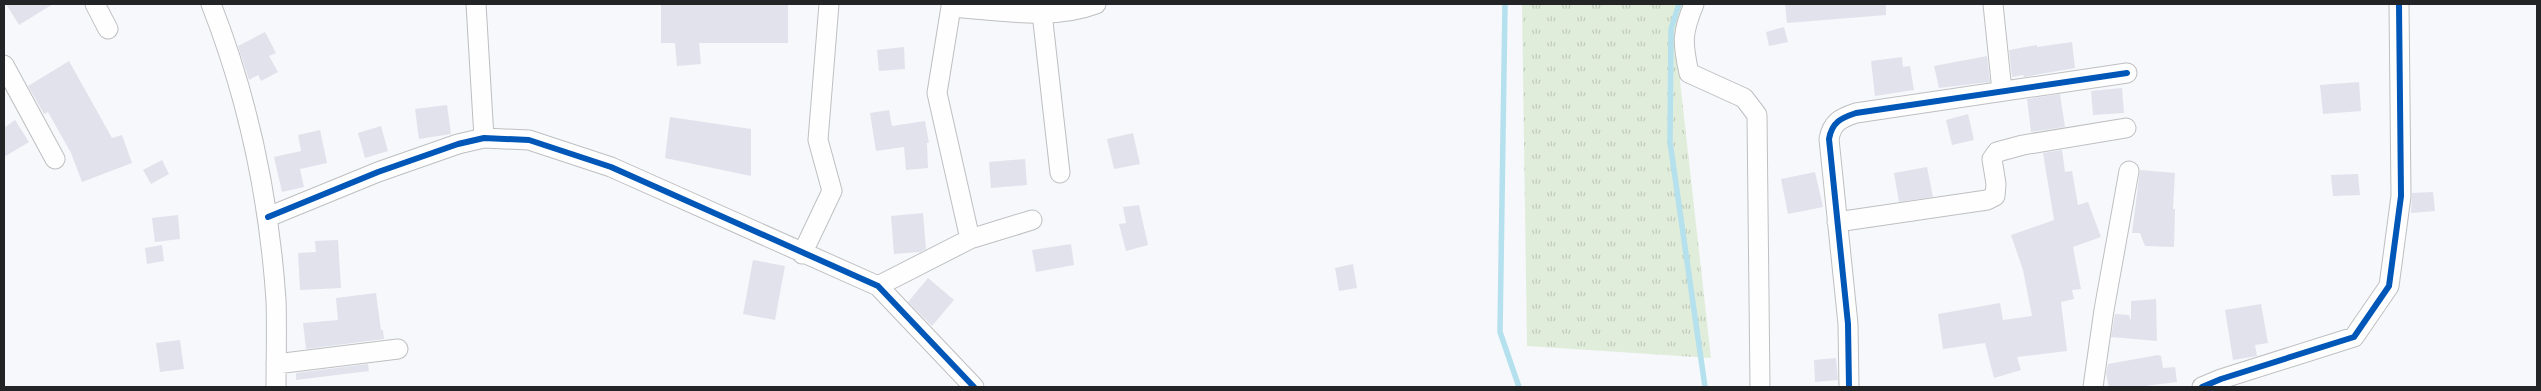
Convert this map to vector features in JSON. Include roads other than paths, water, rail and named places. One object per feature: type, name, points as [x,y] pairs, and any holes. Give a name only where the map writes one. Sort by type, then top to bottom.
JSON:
[{"type":"street","points":[[95,4],[108,29]]},
{"type":"street","points":[[210,4],[234,68],[252,135],[268,217],[276,300],[276,387]]},
{"type":"street","points":[[476,4],[484,138]]},
{"type":"street","points":[[802,254],[832,191],[818,140],[828,4]]},
{"type":"street","points":[[970,239],[936,93],[951,7],[1042,13],[1087,8],[1096,4]]},
{"type":"street","points":[[1694,4],[1684,29],[1684,50],[1689,73],[1744,98],[1757,115],[1760,387]]},
{"type":"street","points":[[1993,4],[2002,91]]},
{"type":"street","points":[[2202,387],[2221,379],[2354,338],[2389,286],[2401,196],[2399,4]]},
{"type":"street","points":[[1042,13],[1060,173]]},
{"type":"street","points":[[4,65],[55,159]]},
{"type":"street","points":[[1849,387],[1848,324],[1829,139],[1830,131],[1839,118],[1856,113],[2127,73]]},
{"type":"street","points":[[1837,222],[1987,200],[1995,196],[1996,184],[1992,159],[1996,152],[2023,145],[2126,128]]},
{"type":"street","points":[[268,217],[378,172],[458,144],[484,138],[529,140],[611,167],[802,254],[878,286],[974,387]]},
{"type":"street","points":[[2093,387],[2104,310],[2129,171]]},
{"type":"street","points":[[878,286],[970,239],[1032,220]]},
{"type":"street","points":[[276,364],[398,350]]},
{"type":"waterway","points":[[1505,4],[1500,332],[1519,387]]},
{"type":"waterway","points":[[1679,4],[1671,29],[1670,142],[1705,387]]}]
